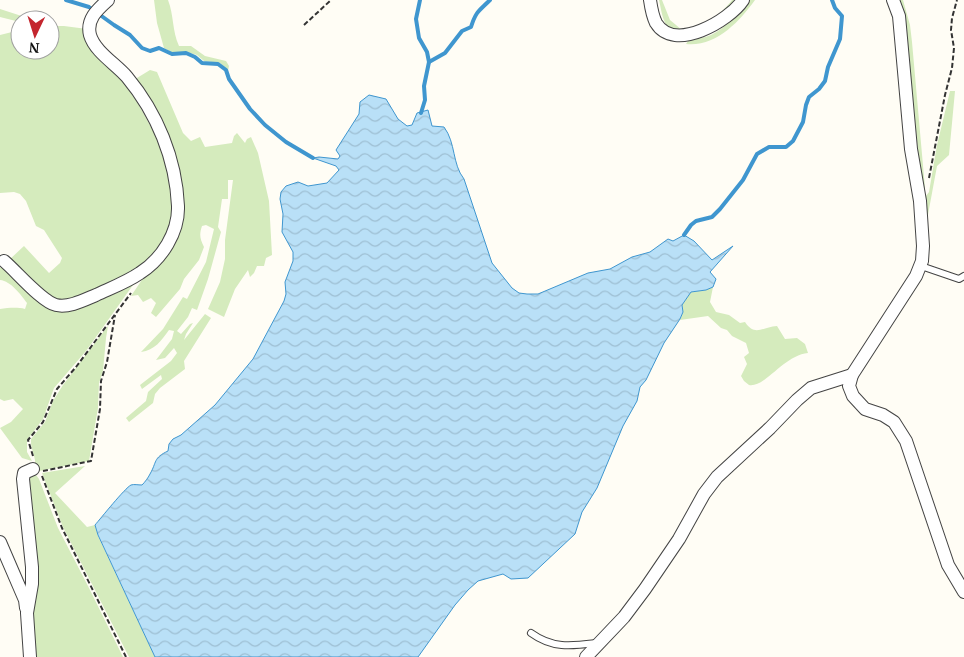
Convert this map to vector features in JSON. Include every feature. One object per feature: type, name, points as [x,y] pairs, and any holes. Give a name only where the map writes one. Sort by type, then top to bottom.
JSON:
[{"type":"street","points":[[4,260],[47,302],[62,306],[93,296],[141,273],[161,253],[171,239],[178,207],[174,171],[161,132],[145,103],[127,77],[96,46],[90,36],[91,19],[96,11],[108,0]]},
{"type":"street","points":[[650,0],[656,23],[664,31],[675,35],[697,33],[722,22],[739,7],[743,0]]},
{"type":"street","points":[[893,0],[899,16],[924,246],[920,266],[908,290],[852,375],[848,386],[853,396],[865,410],[883,415],[894,422],[906,441],[948,565],[964,592]]},
{"type":"street","points":[[586,657],[624,617],[645,589],[678,539],[704,494],[717,477],[811,388],[852,375]]},
{"type":"street","points":[[27,613],[32,584],[32,566],[23,479],[24,473],[33,470]]},
{"type":"street","points":[[0,542],[25,600],[30,657]]},
{"type":"lane","points":[[920,266],[959,279],[964,276]]},
{"type":"lane","points":[[531,633],[542,641],[551,644],[570,645],[601,642]]},
{"type":"path","points":[[304,25],[331,0]]},
{"type":"path","points":[[929,179],[952,68],[954,48],[951,30],[957,0]]},
{"type":"path","points":[[33,470],[35,459],[28,440],[43,422],[58,389],[135,287]]},
{"type":"path","points":[[115,315],[107,362],[101,381],[100,409],[91,461],[40,472],[62,528],[126,657]]},
{"type":"green space","points":[[154,0],[168,0],[179,46],[191,46],[205,56],[226,61],[229,66],[228,71],[220,63],[204,61],[197,55],[186,52],[173,53],[164,48],[157,23]]},
{"type":"green space","points":[[659,0],[662,0],[670,20],[682,30],[703,24],[716,16],[732,0],[739,0],[734,7],[716,22],[706,28],[684,34],[675,32],[667,26]]},
{"type":"green space","points":[[748,0],[755,0],[742,17],[726,31],[707,41],[697,44],[686,44],[688,41],[708,36],[722,28]]},
{"type":"green space","points":[[896,0],[903,0],[910,25],[925,188],[922,193],[913,100]]},
{"type":"green space","points":[[0,9],[10,12],[10,20],[0,17]]},
{"type":"green space","points":[[60,26],[87,29],[136,100],[166,157],[174,201],[168,235],[156,253],[131,274],[73,302],[55,301],[8,261],[24,246],[49,273],[60,263],[62,258],[44,230],[36,226],[26,201],[20,194],[14,192],[0,193],[0,35],[10,32],[10,60],[60,60]]},
{"type":"green space","points":[[150,70],[157,72],[183,133],[191,141],[200,137],[205,147],[232,143],[237,133],[245,143],[251,137],[258,153],[269,201],[272,255],[266,258],[264,266],[257,266],[250,277],[248,270],[235,289],[224,317],[208,309],[220,282],[225,259],[225,240],[233,180],[228,180],[228,199],[222,199],[218,227],[221,232],[208,279],[197,310],[192,308],[188,317],[177,331],[181,334],[193,323],[184,340],[205,314],[211,318],[184,361],[185,369],[160,388],[155,394],[153,403],[129,422],[126,418],[146,401],[148,392],[162,379],[161,375],[142,389],[140,385],[171,361],[177,353],[174,348],[165,358],[156,360],[172,339],[174,331],[169,330],[154,347],[141,352],[163,329],[183,297],[187,299],[206,262],[214,229],[206,225],[202,226],[200,237],[204,247],[199,260],[184,279],[180,289],[156,317],[151,313],[156,303],[151,298],[143,302],[138,295],[131,296],[152,265],[169,245],[178,182],[132,81]]},
{"type":"green space","points":[[950,91],[955,91],[949,155],[937,166],[927,220],[923,200],[929,192],[937,145]]},
{"type":"green space","points":[[5,264],[49,306],[138,278],[86,351],[54,388],[43,419],[27,440],[27,452],[32,461],[22,458],[0,428],[11,422],[23,409],[13,399],[4,401],[0,399],[0,309],[25,309],[27,303],[12,286],[0,280],[0,268]]},
{"type":"green space","points":[[713,287],[710,302],[716,312],[729,315],[740,323],[745,322],[749,327],[756,330],[777,326],[785,339],[797,338],[805,344],[808,353],[791,359],[762,382],[749,385],[741,376],[747,364],[744,357],[749,353],[746,343],[732,336],[708,316],[680,320],[683,312],[682,305],[691,292]]},
{"type":"green space","points":[[108,326],[103,371],[99,383],[98,408],[89,461],[39,471],[35,468],[31,439],[45,422],[53,401],[63,385]]},
{"type":"green space","points":[[85,466],[55,493],[87,527],[95,525],[98,536],[155,657],[129,657],[63,527],[42,473]]},
{"type":"green space","points":[[31,474],[36,475],[39,479],[58,528],[123,657],[32,657],[26,483]]},
{"type":"water","points":[[369,95],[386,99],[398,119],[407,126],[412,125],[417,113],[428,110],[432,126],[444,127],[451,140],[460,173],[464,179],[492,263],[512,288],[519,293],[538,294],[588,273],[610,269],[632,257],[650,252],[668,239],[673,241],[684,235],[694,241],[712,260],[733,246],[710,272],[716,279],[713,287],[691,292],[682,305],[683,312],[680,319],[664,343],[646,380],[640,387],[637,401],[623,426],[597,488],[582,512],[575,534],[528,578],[511,579],[503,574],[478,581],[455,605],[418,657],[155,657],[95,525],[128,487],[143,484],[158,458],[168,451],[169,444],[173,439],[181,435],[215,405],[253,359],[284,301],[286,294],[285,282],[293,261],[293,252],[282,232],[281,192],[286,186],[298,182],[308,186],[327,183],[339,170],[336,166],[313,158],[338,159],[340,156],[336,150],[359,114],[360,102]]},
{"type":"waterway","points":[[66,0],[89,7],[130,35],[142,48],[150,51],[159,48],[172,54],[186,53],[202,63],[218,64],[226,70],[229,79],[250,109],[265,125],[286,142],[313,158]]},
{"type":"waterway","points":[[420,0],[416,19],[419,38],[427,52],[429,62],[424,86],[425,100],[421,113]]},
{"type":"waterway","points":[[429,62],[445,53],[462,31],[471,27],[476,14],[490,0]]},
{"type":"waterway","points":[[684,235],[696,221],[712,217],[720,209],[743,180],[757,154],[769,147],[786,147],[793,141],[803,122],[809,97],[825,81],[828,67],[840,39],[842,16],[835,8],[832,0]]}]
